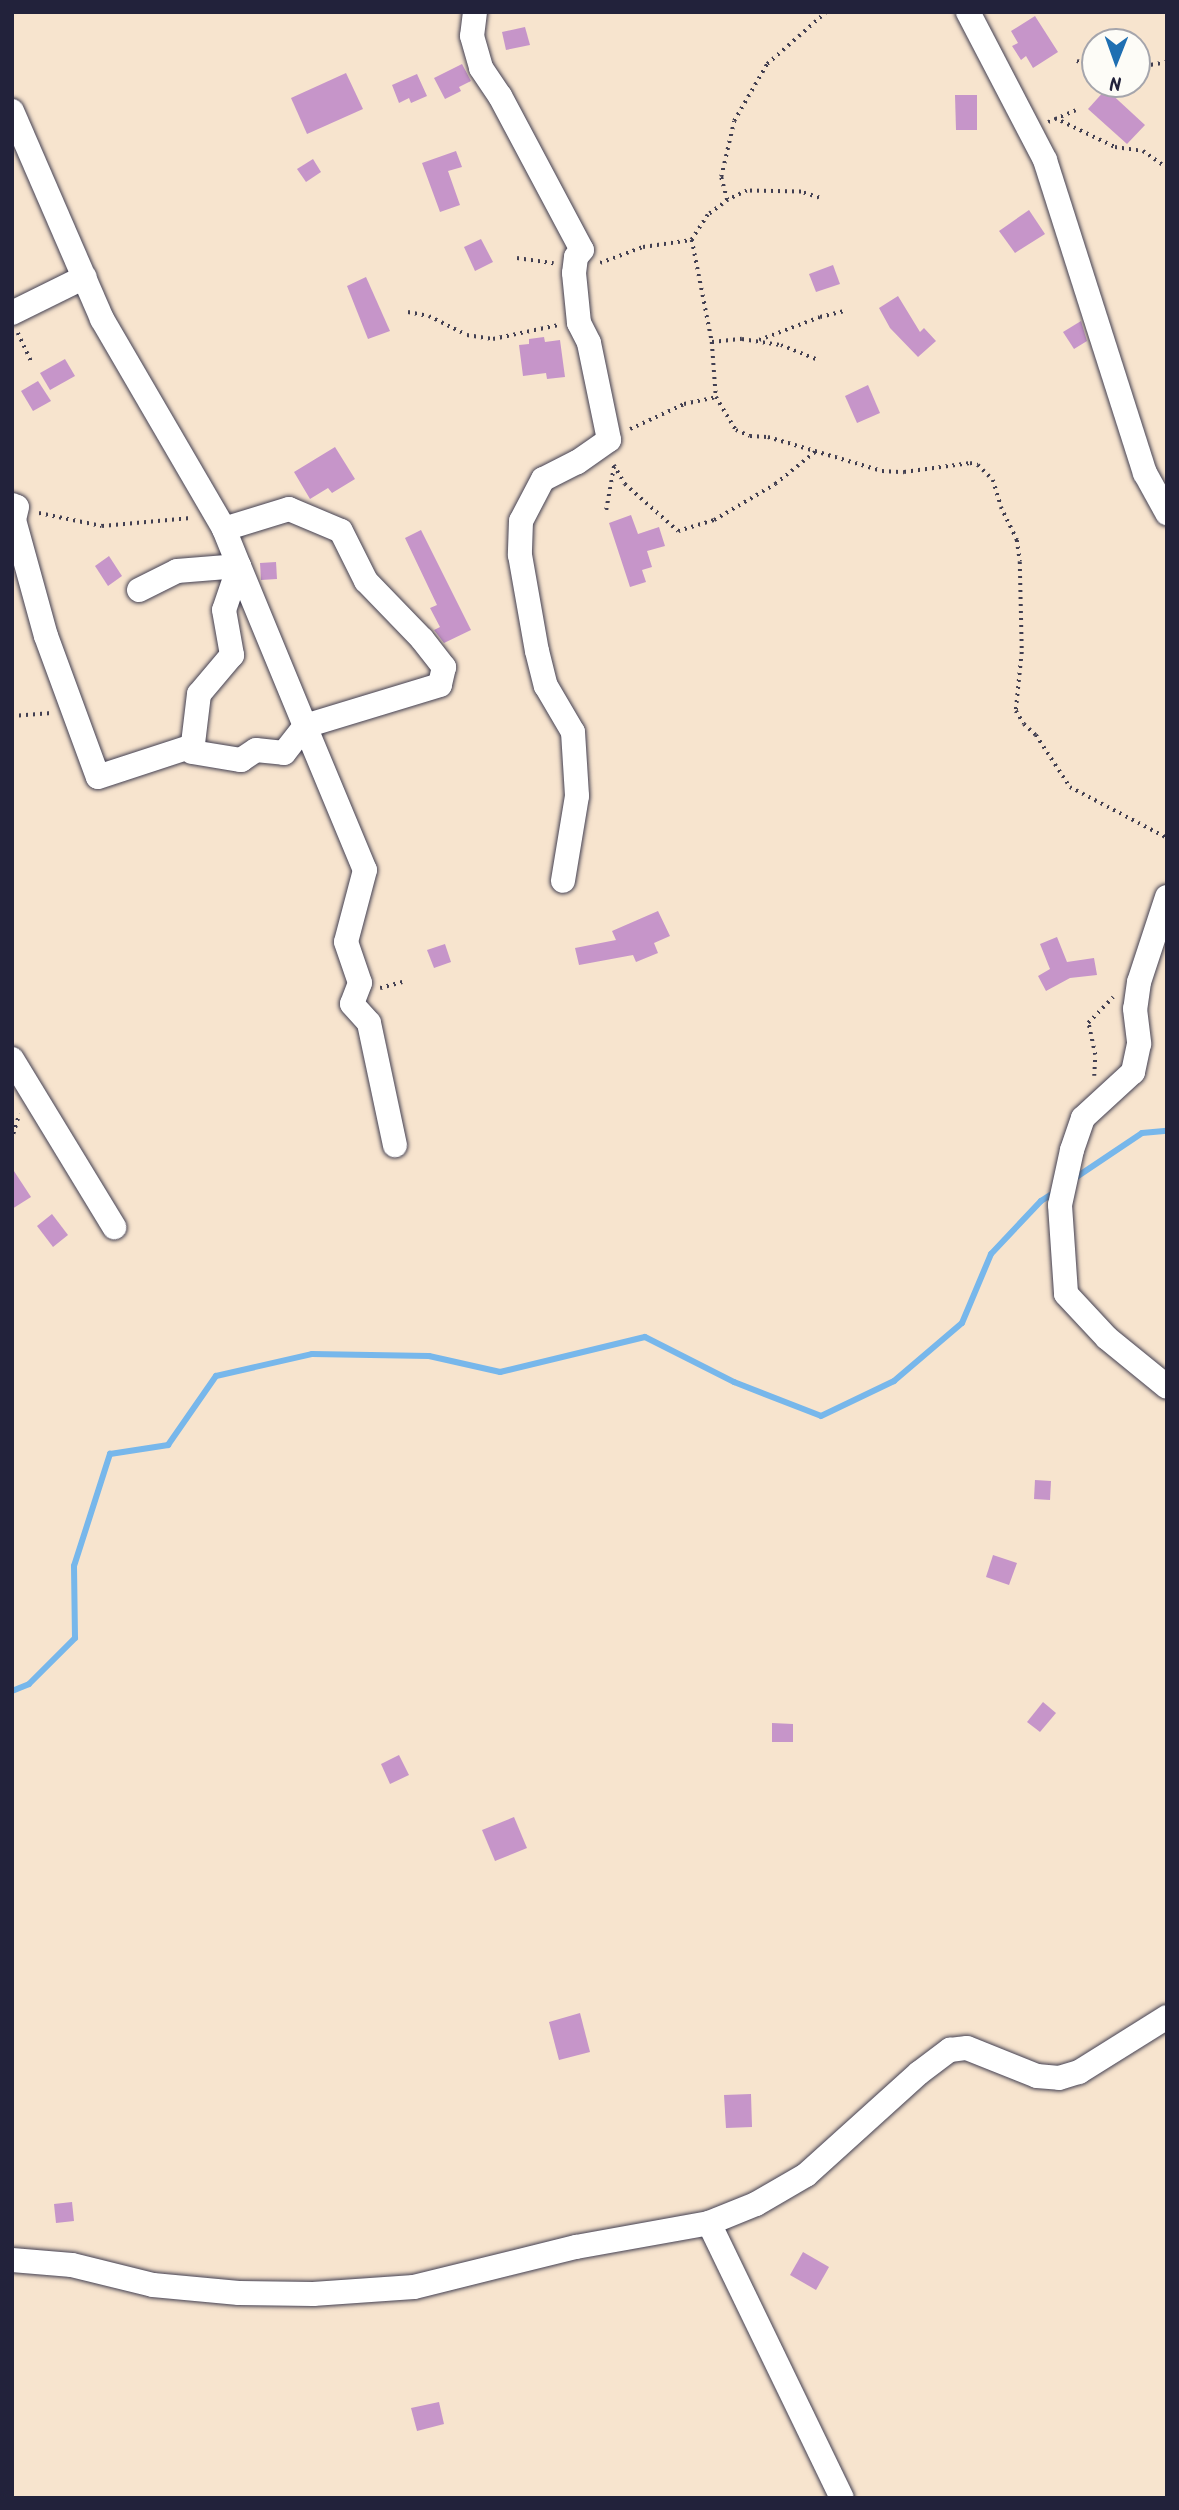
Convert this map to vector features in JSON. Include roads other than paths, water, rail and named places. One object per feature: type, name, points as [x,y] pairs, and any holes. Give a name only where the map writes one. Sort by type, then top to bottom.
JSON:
[{"type":"street","points":[[475,12],[472,36],[481,68],[500,96],[582,250],[574,273],[579,323],[589,343],[608,440],[577,462],[543,479],[521,521],[520,555],[537,651],[546,687],[573,732],[577,796],[563,881]]},
{"type":"street","points":[[968,12],[1031,130],[1062,210],[1145,474],[1167,513]]},
{"type":"street","points":[[12,111],[102,319],[220,522],[365,870],[346,942],[359,983],[352,1004],[369,1023],[395,1144]]},
{"type":"street","points":[[15,322],[85,277]]},
{"type":"street","points":[[15,506],[14,520],[47,636],[98,777],[193,746]]},
{"type":"street","points":[[220,522],[289,509],[341,531],[366,580],[422,639],[444,667],[440,685],[305,726],[284,753],[256,750],[241,760],[192,752],[199,694],[232,654],[225,610],[239,566]]},
{"type":"street","points":[[139,590],[177,571],[239,566]]},
{"type":"street","points":[[1167,897],[1139,982],[1135,1009],[1139,1044],[1133,1072],[1083,1118],[1072,1150],[1060,1205],[1066,1294],[1107,1338],[1167,1387]]},
{"type":"street","points":[[12,1059],[114,1227]]},
{"type":"street","points":[[12,2260],[72,2266],[153,2286],[239,2294],[313,2294],[414,2287],[576,2247],[709,2223],[756,2204],[806,2175],[866,2125],[919,2073],[950,2050],[967,2048],[1037,2076],[1059,2078],[1079,2072],[1167,2017]]},
{"type":"street","points":[[709,2223],[842,2498]]},
{"type":"waterway","points":[[1072,1180],[1142,1133],[1167,1131]]},
{"type":"waterway","points":[[12,1691],[29,1684],[75,1638],[74,1566],[110,1454],[168,1445],[216,1376],[312,1354],[429,1356],[500,1372],[645,1337],[734,1382],[821,1416],[894,1381],[962,1323],[991,1254],[1041,1201],[1055,1192]]}]
